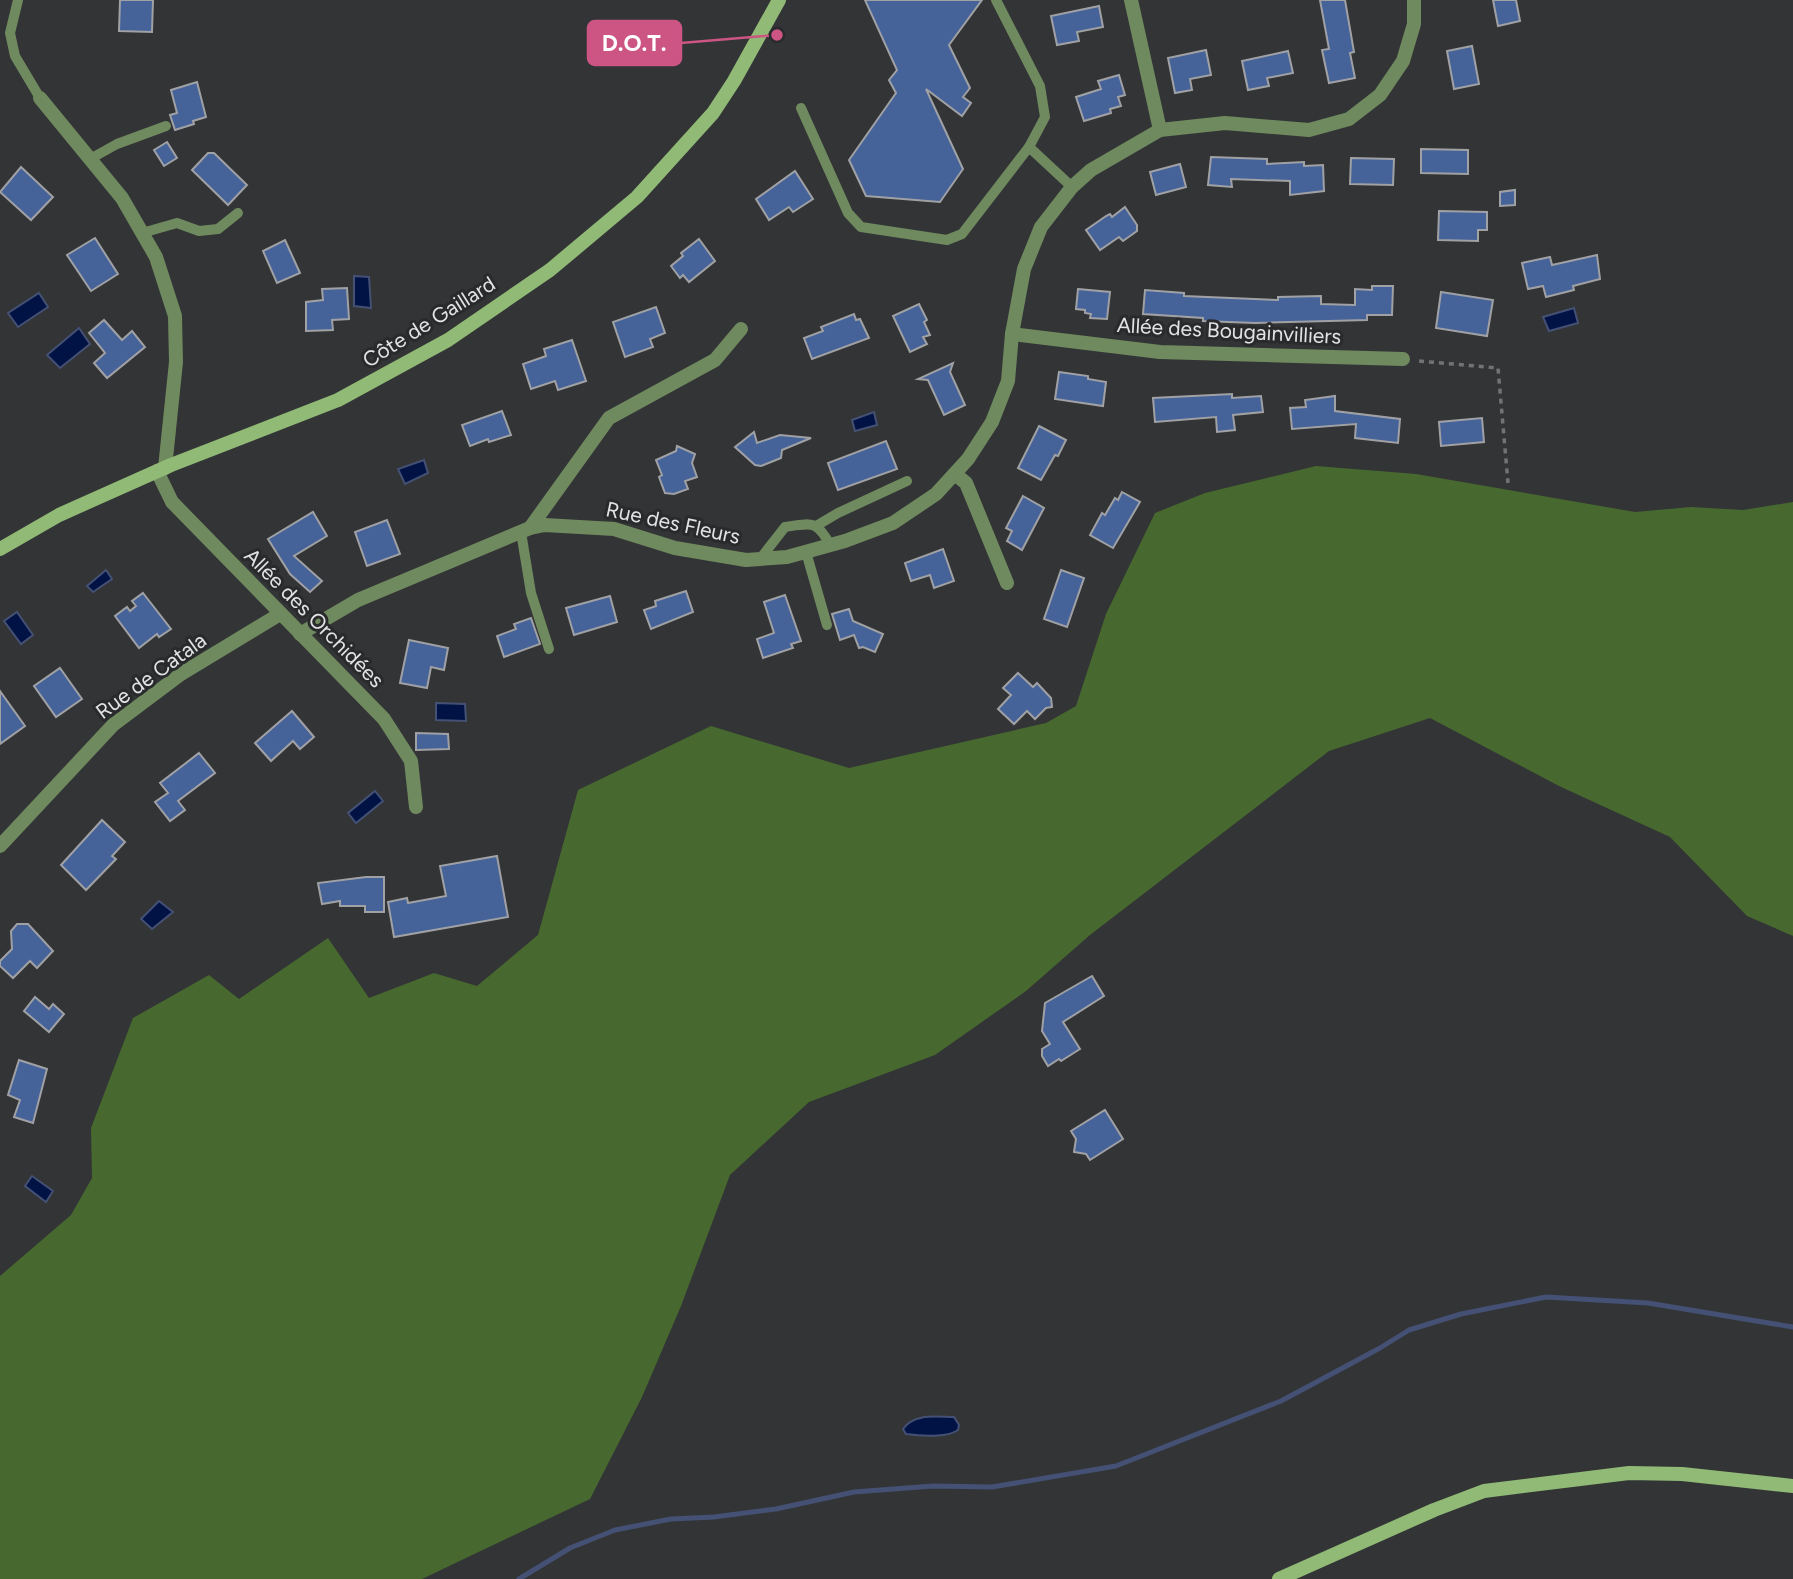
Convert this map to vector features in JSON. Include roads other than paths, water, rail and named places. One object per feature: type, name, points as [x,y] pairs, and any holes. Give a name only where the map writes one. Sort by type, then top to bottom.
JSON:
[{"type":"street","name":"Côte de Gaillard","points":[[0,549],[59,515],[161,469],[261,432],[350,394],[449,340],[550,270],[637,197],[706,121],[734,81],[779,0]]},
{"type":"street","points":[[1131,0],[1160,130]]},
{"type":"street","name":"Rue des Fleurs","points":[[300,634],[358,600],[526,530],[545,525],[614,529],[676,548],[746,560],[787,557],[893,523],[936,494],[968,459],[992,422],[1008,381],[1012,334],[1024,269],[1041,227],[1072,187],[1091,170],[1160,130],[1225,123],[1310,130],[1349,119],[1380,95],[1403,61],[1414,24],[1414,0]]},
{"type":"street","points":[[40,98],[122,198],[156,257],[175,316],[176,362],[161,469]]},
{"type":"street","points":[[526,530],[609,418],[715,359],[741,329]]},
{"type":"street","name":"Allée des Bougainvilliers","points":[[1012,334],[1160,352],[1403,359]]},
{"type":"street","name":"Allée des Orchidées","points":[[161,469],[172,502],[384,719],[411,761],[416,807]]},
{"type":"street","points":[[954,474],[966,484],[1007,583]]},
{"type":"street","name":"Rue de Catala","points":[[0,846],[113,725],[181,674],[280,614]]},
{"type":"street","points":[[1279,1579],[1434,1510],[1484,1492],[1629,1473],[1682,1474],[1793,1486]]},
{"type":"lane","points":[[18,0],[10,33],[15,56],[40,98]]},
{"type":"lane","points":[[801,108],[848,213],[861,227],[947,240],[962,233],[1030,147],[1045,117],[1040,86],[996,0]]},
{"type":"lane","points":[[90,159],[117,144],[166,125]]},
{"type":"lane","points":[[1030,147],[1072,187]]},
{"type":"lane","points":[[142,233],[177,223],[199,231],[218,229],[238,213]]},
{"type":"lane","points":[[816,526],[907,481]]},
{"type":"lane","points":[[761,559],[785,527],[810,523],[822,529],[830,545]]},
{"type":"lane","points":[[526,530],[531,593],[549,649]]},
{"type":"lane","points":[[806,552],[827,625]]},
{"type":"waterway","points":[[519,1579],[570,1548],[615,1530],[671,1519],[776,1509],[854,1492],[933,1486],[992,1487],[1116,1466],[1281,1401],[1409,1330],[1461,1314],[1546,1297],[1648,1303],[1793,1327]]},
{"type":"place","name":"D.O.T.","points":[[777,35]]}]
